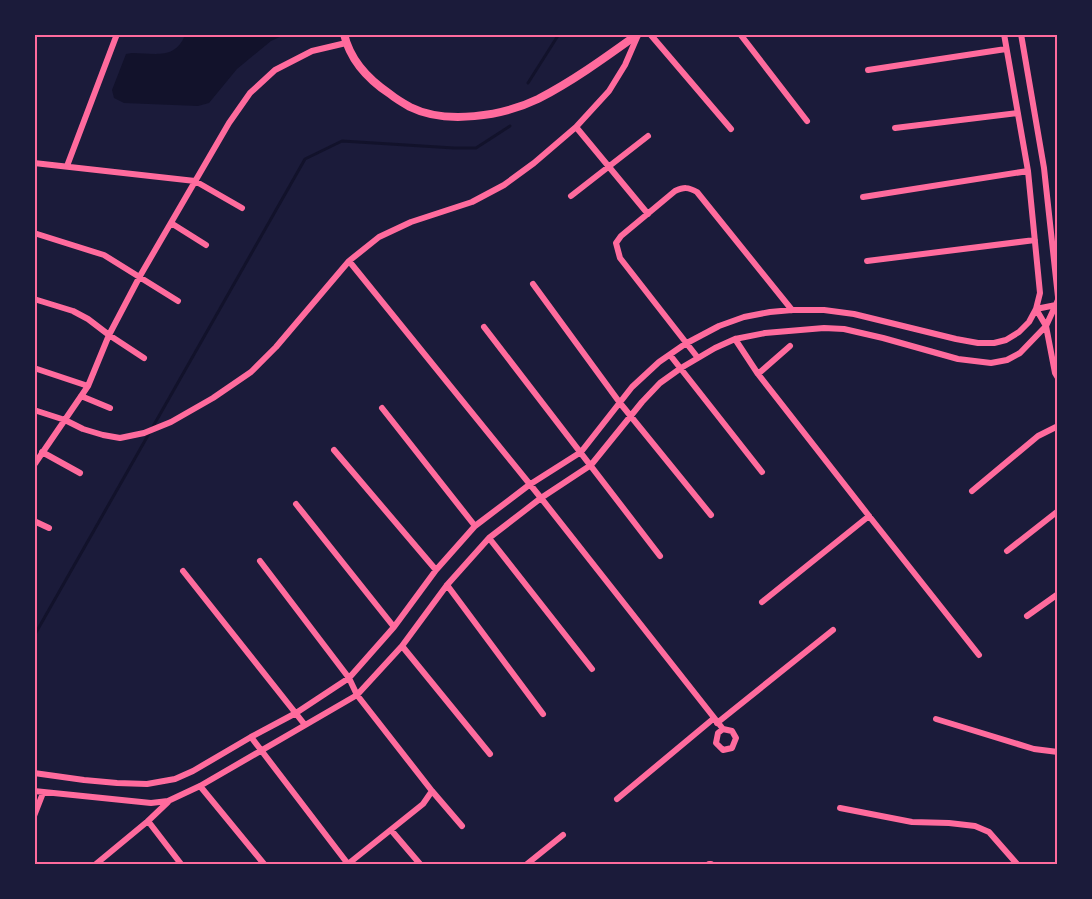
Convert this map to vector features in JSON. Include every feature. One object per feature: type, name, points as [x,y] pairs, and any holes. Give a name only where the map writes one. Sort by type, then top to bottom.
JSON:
[{"type":"street","points":[[67,166],[117,34]]},
{"type":"street","points":[[650,34],[731,129]]},
{"type":"street","points":[[740,34],[807,121]]},
{"type":"street","points":[[34,773],[117,783],[162,782],[194,771],[296,713],[349,678],[394,627],[436,570],[475,526],[529,485],[581,452],[632,387],[659,362],[718,326],[744,317],[770,312],[824,310],[854,314],[978,343],[1006,340],[1019,332],[1029,322],[1036,309],[1040,293],[1028,171],[1004,34]]},
{"type":"street","points":[[34,791],[152,803],[168,801],[261,752],[357,695],[402,646],[447,585],[489,538],[540,498],[591,465],[660,383],[715,348],[735,339],[797,329],[824,328],[844,329],[883,338],[957,359],[991,363],[1007,360],[1020,353],[1046,326],[1057,302],[1054,235],[1021,34]]},
{"type":"street","points":[[34,465],[88,386],[109,335],[140,276],[229,123],[250,93],[275,70],[312,51],[345,39],[362,70],[382,89],[411,108],[436,115],[484,116],[536,100],[560,87],[638,35]]},
{"type":"street","points":[[34,410],[66,420],[83,429],[120,438],[144,433],[171,422],[213,398],[251,372],[276,347],[349,261],[379,237],[411,222],[472,202],[504,185],[534,163],[576,127],[609,91],[625,65],[638,35]]},
{"type":"street","points":[[868,70],[1006,49]]},
{"type":"street","points":[[895,128],[1018,113]]},
{"type":"street","points":[[576,127],[648,214]]},
{"type":"street","points":[[571,196],[648,136]]},
{"type":"street","points":[[34,163],[195,181],[242,208]]},
{"type":"street","points":[[863,197],[1028,171]]},
{"type":"street","points":[[698,358],[620,258],[616,243],[621,236],[675,191],[683,187],[697,192],[792,310]]},
{"type":"street","points":[[171,223],[206,245]]},
{"type":"street","points":[[34,233],[104,255],[178,302]]},
{"type":"street","points":[[867,261],[1035,240]]},
{"type":"street","points":[[349,261],[723,729]]},
{"type":"street","points":[[534,284],[620,403],[711,516]]},
{"type":"street","points":[[34,299],[73,310],[144,358]]},
{"type":"street","points":[[1036,309],[1057,302]]},
{"type":"street","points":[[1036,309],[1046,326],[1058,378]]},
{"type":"street","points":[[484,327],[660,556]]},
{"type":"street","points":[[735,339],[758,374],[868,516],[980,655]]},
{"type":"street","points":[[758,374],[790,346]]},
{"type":"street","points":[[670,355],[762,472]]},
{"type":"street","points":[[34,368],[88,386]]},
{"type":"street","points":[[81,396],[110,408]]},
{"type":"street","points":[[382,408],[475,526]]},
{"type":"street","points":[[972,491],[1038,436],[1058,426]]},
{"type":"street","points":[[334,450],[436,570]]},
{"type":"street","points":[[42,453],[80,473]]},
{"type":"street","points":[[296,504],[394,627]]},
{"type":"street","points":[[1006,551],[1058,511]]},
{"type":"street","points":[[762,602],[868,516]]},
{"type":"street","points":[[34,521],[50,528]]},
{"type":"street","points":[[489,538],[592,669]]},
{"type":"street","points":[[260,561],[349,678],[357,695],[462,826]]},
{"type":"street","points":[[183,571],[305,725]]},
{"type":"street","points":[[447,585],[543,714]]},
{"type":"street","points":[[1027,616],[1058,594]]},
{"type":"street","points":[[617,799],[832,630]]},
{"type":"street","points":[[402,646],[490,754]]},
{"type":"street","points":[[936,719],[1034,749],[1058,752]]},
{"type":"street","points":[[251,737],[348,864],[423,804],[432,791]]},
{"type":"street","points":[[200,786],[264,864]]},
{"type":"street","points":[[34,816],[43,793]]},
{"type":"street","points":[[96,864],[148,821],[168,801]]},
{"type":"street","points":[[840,808],[912,822],[975,826],[988,832],[1017,864]]},
{"type":"street","points":[[148,821],[181,864]]},
{"type":"street","points":[[391,831],[420,864]]},
{"type":"street","points":[[527,864],[563,835]]},
{"type":"shaded area","points":[[185,34],[284,35],[271,41],[237,69],[209,103],[198,106],[124,103],[114,98],[112,90],[126,54],[170,52],[181,43]]},
{"type":"waterway","points":[[528,83],[559,34]]},
{"type":"waterway","points":[[34,636],[305,159],[342,141],[476,148],[510,126]]}]
